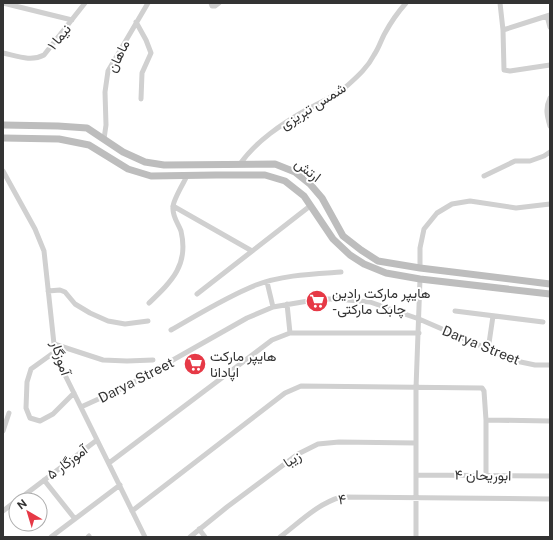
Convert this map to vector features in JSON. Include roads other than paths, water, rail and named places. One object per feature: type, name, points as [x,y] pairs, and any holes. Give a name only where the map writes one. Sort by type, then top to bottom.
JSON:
[{"type":"main road","name":"ارتش","points":[[3,125],[86,128],[123,152],[145,162],[164,165],[275,164],[295,172],[310,184],[322,198],[343,236],[378,261],[420,268],[550,284]]},
{"type":"main road","name":"ارتش","points":[[3,138],[59,139],[90,145],[128,168],[151,176],[265,175],[285,181],[304,196],[332,239],[350,255],[364,264],[386,273],[420,279],[550,294]]},
{"type":"street","points":[[3,3],[72,20]]},
{"type":"street","name":"نیما ۱","points":[[3,52],[37,59],[44,55],[85,3]]},
{"type":"street","name":"ماهان","points":[[104,139],[106,125],[105,92],[108,71],[148,3]]},
{"type":"street","points":[[211,3],[212,6],[219,3]]},
{"type":"street","name":"شمس تبریزی","points":[[240,164],[245,156],[283,124],[347,87],[363,72],[375,55],[384,33],[399,10],[406,3]]},
{"type":"street","points":[[500,3],[503,30],[504,70],[510,71],[550,65]]},
{"type":"street","points":[[503,30],[548,15],[550,27]]},
{"type":"street","points":[[136,22],[151,53],[142,73],[141,99]]},
{"type":"street","points":[[550,98],[546,115],[550,126]]},
{"type":"street","points":[[484,176],[515,161],[530,161],[550,152]]},
{"type":"street","name":"آموزگار","points":[[3,171],[35,229],[44,251],[54,344],[64,373],[145,537]]},
{"type":"street","points":[[149,304],[166,286],[178,269],[182,258],[184,248],[180,228],[174,216],[173,206],[187,176]]},
{"type":"street","points":[[420,268],[420,248],[424,229],[437,213],[452,204],[470,201],[516,208],[550,204]]},
{"type":"street","points":[[173,206],[252,251]]},
{"type":"street","points":[[197,294],[310,206]]},
{"type":"street","points":[[171,330],[225,300],[256,285],[289,277],[341,272]]},
{"type":"street","points":[[416,537],[416,388],[420,279]]},
{"type":"street","points":[[266,282],[272,307]]},
{"type":"street","points":[[48,291],[60,290],[65,292],[75,304],[108,321],[125,324],[148,321]]},
{"type":"street","name":"Darya Street","points":[[81,407],[128,386],[247,318],[272,307],[320,299],[370,302],[419,318],[488,350],[516,361],[535,365],[550,365]]},
{"type":"street","points":[[288,304],[290,333]]},
{"type":"street","points":[[455,311],[543,322]]},
{"type":"street","points":[[488,350],[493,316]]},
{"type":"street","points":[[109,463],[272,340],[290,333],[419,333]]},
{"type":"street","points":[[54,344],[102,360],[127,362],[153,360]]},
{"type":"street","points":[[56,351],[31,369],[27,382],[26,408],[30,418],[40,421],[53,414],[74,393]]},
{"type":"street","points":[[132,511],[285,393],[301,386],[482,388],[484,392],[486,420],[486,476]]},
{"type":"street","points":[[3,431],[9,413]]},
{"type":"street","points":[[486,420],[550,422]]},
{"type":"street","name":"آموزگار ۵","points":[[29,492],[97,440]]},
{"type":"street","name":"زیبا","points":[[190,537],[298,454],[318,444],[339,442],[416,443]]},
{"type":"street","name":"ابوریحان ۴","points":[[416,474],[550,476]]},
{"type":"street","points":[[44,480],[75,519]]},
{"type":"street","points":[[51,537],[120,485]]},
{"type":"street","name":"۴","points":[[280,537],[318,507],[341,497],[550,499]]},
{"type":"street","points":[[199,530],[205,537]]},
{"type":"place","name":"هایپر مارکت رادین -چابک مارکتی","points":[[317,301]]},
{"type":"place","name":"هایپر مارکت اپادانا","points":[[195,364]]}]
